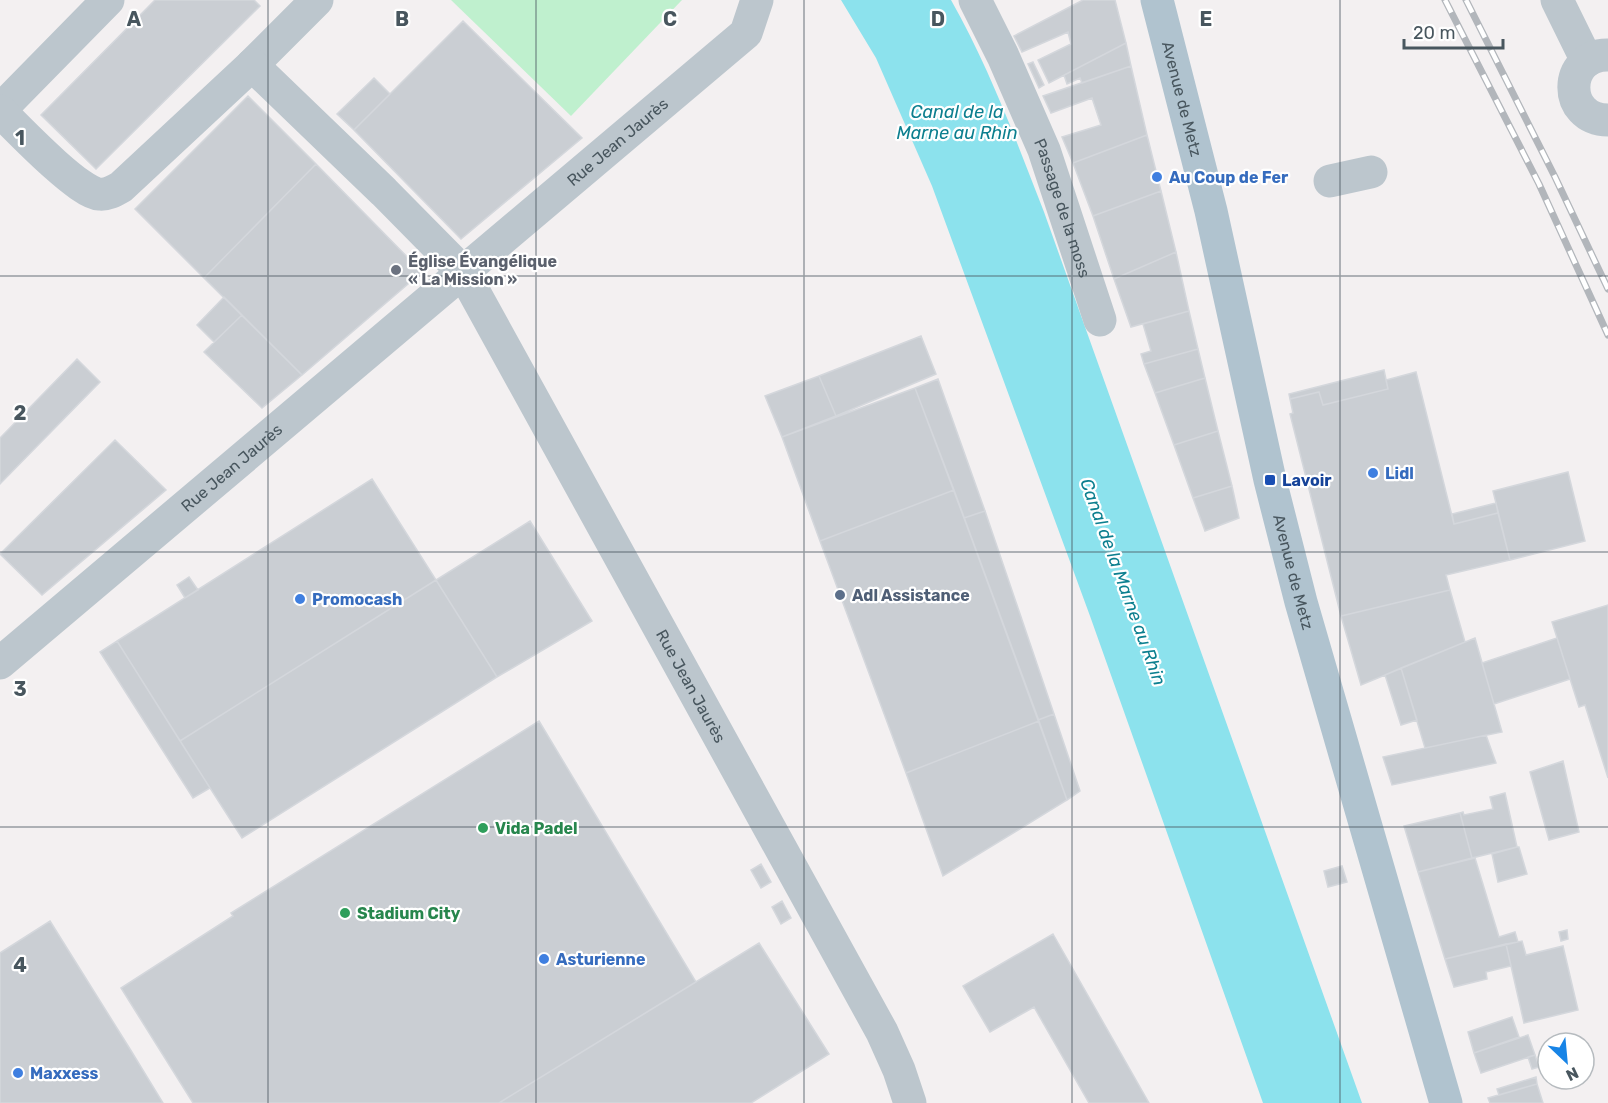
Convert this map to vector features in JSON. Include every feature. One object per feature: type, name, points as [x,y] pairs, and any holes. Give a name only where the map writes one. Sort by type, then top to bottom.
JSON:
[{"type":"main road","name":"Avenue de Metz","points":[[1157,0],[1211,211],[1270,480],[1301,602],[1446,1103]]},
{"type":"street","points":[[108,0],[0,111],[62,170],[98,194],[112,192],[121,187],[252,65],[305,4]]},
{"type":"street","name":"Rue Jean Jaurès","points":[[0,663],[746,33],[758,0]]},
{"type":"street","name":"Passage de la moss","points":[[975,0],[1003,56],[1044,150],[1100,320]]},
{"type":"street","points":[[1557,0],[1598,58],[1577,71],[1573,85],[1575,100],[1587,114],[1607,126]]},
{"type":"street","points":[[252,65],[463,272]]},
{"type":"street","points":[[1330,181],[1371,172]]},
{"type":"street","name":"Rue Jean Jaurès","points":[[463,272],[882,1032],[899,1070],[910,1103]]},
{"type":"green space","points":[[451,0],[682,0],[571,116]]},
{"type":"water","name":"Canal de la Marne au Rhin","points":[[841,0],[951,0],[978,51],[1044,212],[1362,1103],[1263,1103],[1090,616],[932,186],[876,58]]},
{"type":"building","points":[[155,0],[254,0],[260,6],[96,169],[41,115]]},
{"type":"building","points":[[1083,0],[1115,0],[1126,43],[1049,83],[1038,60],[1071,44],[1068,32],[1022,52],[1014,36]]},
{"type":"building","points":[[463,21],[582,138],[461,239],[354,130]]},
{"type":"building","points":[[1126,43],[1131,66],[1082,83],[1080,78],[1067,84],[1064,75]]},
{"type":"building","points":[[1033,62],[1044,85],[1039,88],[1028,64]]},
{"type":"building","points":[[1131,66],[1147,135],[1073,163],[1062,137],[1101,125],[1092,98],[1051,113],[1043,96]]},
{"type":"building","points":[[374,78],[390,94],[354,130],[337,114]]},
{"type":"building","points":[[248,96],[316,164],[204,278],[135,209]]},
{"type":"building","points":[[1147,135],[1161,191],[1093,216],[1073,163]]},
{"type":"building","points":[[316,164],[422,272],[302,375],[204,278]]},
{"type":"building","points":[[1161,191],[1176,252],[1114,279],[1093,216]]},
{"type":"building","points":[[1176,252],[1189,311],[1131,327],[1114,279]]},
{"type":"building","points":[[224,297],[242,315],[214,342],[197,325]]},
{"type":"building","points":[[1189,311],[1198,349],[1144,364],[1141,354],[1151,351],[1143,324]]},
{"type":"building","points":[[242,315],[302,375],[262,408],[204,352]]},
{"type":"building","points":[[921,336],[936,374],[836,416],[819,376]]},
{"type":"building","points":[[1198,349],[1205,378],[1155,393],[1144,364]]},
{"type":"building","points":[[77,359],[100,382],[0,484],[0,438]]},
{"type":"building","points":[[1384,370],[1388,389],[1323,405],[1319,392],[1290,399],[1289,394]]},
{"type":"building","points":[[1416,372],[1454,524],[1498,513],[1510,560],[1446,575],[1450,590],[1341,616],[1290,414],[1293,413],[1290,399],[1319,392],[1323,405],[1388,389],[1386,380]]},
{"type":"building","points":[[819,376],[836,416],[782,437],[765,396]]},
{"type":"building","points":[[1205,378],[1218,431],[1174,445],[1155,393]]},
{"type":"building","points":[[938,379],[985,511],[964,518],[915,388]]},
{"type":"building","points":[[915,388],[954,490],[820,541],[782,437]]},
{"type":"building","points":[[1218,431],[1232,486],[1193,498],[1174,445]]},
{"type":"building","points":[[115,440],[166,490],[42,595],[0,554]]},
{"type":"building","points":[[1568,472],[1585,541],[1510,560],[1493,491]]},
{"type":"building","points":[[372,479],[436,580],[180,741],[117,641]]},
{"type":"building","points":[[1232,486],[1239,518],[1205,531],[1193,498]]},
{"type":"building","points":[[954,490],[1039,721],[906,773],[820,541]]},
{"type":"building","points":[[1496,503],[1498,513],[1454,524],[1452,514]]},
{"type":"building","points":[[985,511],[1054,714],[1038,720],[964,518]]},
{"type":"building","points":[[530,521],[592,621],[497,677],[436,580]]},
{"type":"building","points":[[189,577],[198,590],[185,598],[177,585]]},
{"type":"building","points":[[436,580],[497,677],[242,838],[180,741]]},
{"type":"building","points":[[1450,590],[1465,642],[1361,685],[1341,616]]},
{"type":"building","points":[[1608,605],[1608,778],[1585,705],[1579,707],[1552,622]]},
{"type":"building","points":[[1475,638],[1502,732],[1425,748],[1401,668]]},
{"type":"building","points":[[1557,638],[1570,679],[1494,704],[1482,663]]},
{"type":"building","points":[[117,641],[210,788],[193,798],[100,652]]},
{"type":"building","points":[[1401,668],[1417,720],[1401,725],[1385,675]]},
{"type":"building","points":[[1054,714],[1080,791],[1067,800],[1038,720]]},
{"type":"building","points":[[539,721],[696,982],[499,1103],[193,1103],[121,988],[233,916],[231,913]]},
{"type":"building","points":[[1039,721],[1067,800],[943,876],[906,773]]},
{"type":"building","points":[[1486,735],[1496,763],[1392,785],[1383,757]]},
{"type":"building","points":[[1563,761],[1579,832],[1549,840],[1530,772]]},
{"type":"building","points":[[1505,793],[1517,847],[1472,858],[1460,813],[1463,812],[1464,815],[1493,809],[1490,797]]},
{"type":"building","points":[[1460,813],[1472,858],[1418,872],[1404,826]]},
{"type":"building","points":[[1519,847],[1527,874],[1498,882],[1492,854]]},
{"type":"building","points":[[1475,858],[1499,937],[1515,932],[1518,942],[1445,959],[1418,872]]},
{"type":"building","points":[[761,864],[771,882],[761,888],[751,870]]},
{"type":"building","points":[[1342,866],[1347,882],[1328,887],[1324,871]]},
{"type":"building","points":[[782,901],[791,918],[781,924],[772,907]]},
{"type":"building","points":[[50,921],[163,1103],[0,1103],[0,953]]},
{"type":"building","points":[[1567,930],[1568,939],[1561,941],[1559,932]]},
{"type":"building","points":[[1053,934],[1149,1103],[1089,1103],[1034,1007],[990,1032],[963,986]]},
{"type":"building","points":[[1522,941],[1526,955],[1563,946],[1578,1010],[1524,1023],[1506,944]]},
{"type":"building","points":[[759,943],[829,1054],[751,1103],[499,1103]]},
{"type":"building","points":[[1506,944],[1511,966],[1486,972],[1487,979],[1454,987],[1445,959]]},
{"type":"building","points":[[1512,1017],[1519,1037],[1474,1053],[1468,1032]]},
{"type":"building","points":[[1528,1035],[1535,1055],[1481,1073],[1474,1053]]},
{"type":"building","points":[[1535,1055],[1536,1068],[1532,1069],[1528,1057]]},
{"type":"building","points":[[1536,1077],[1536,1084],[1499,1095],[1497,1089]]},
{"type":"building","points":[[1536,1084],[1536,1091],[1539,1091],[1543,1103],[1490,1103],[1488,1098]]},
{"type":"railway","points":[[1445,0],[1539,184],[1608,335]]},
{"type":"railway","points":[[1466,0],[1555,177],[1608,289]]},
{"type":"place","name":"Au Coup de Fer","points":[[1157,177]]},
{"type":"place","name":"Église Évangélique « La Mission »","points":[[396,270]]},
{"type":"place","name":"Lidl","points":[[1373,473]]},
{"type":"place","name":"Lavoir","points":[[1270,480]]},
{"type":"place","name":"Adl Assistance","points":[[840,595]]},
{"type":"place","name":"Promocash","points":[[300,599]]},
{"type":"place","name":"Vida Padel","points":[[483,828]]},
{"type":"place","name":"Stadium City","points":[[345,913]]},
{"type":"place","name":"Asturienne","points":[[544,959]]},
{"type":"place","name":"Maxxess","points":[[18,1073]]}]
